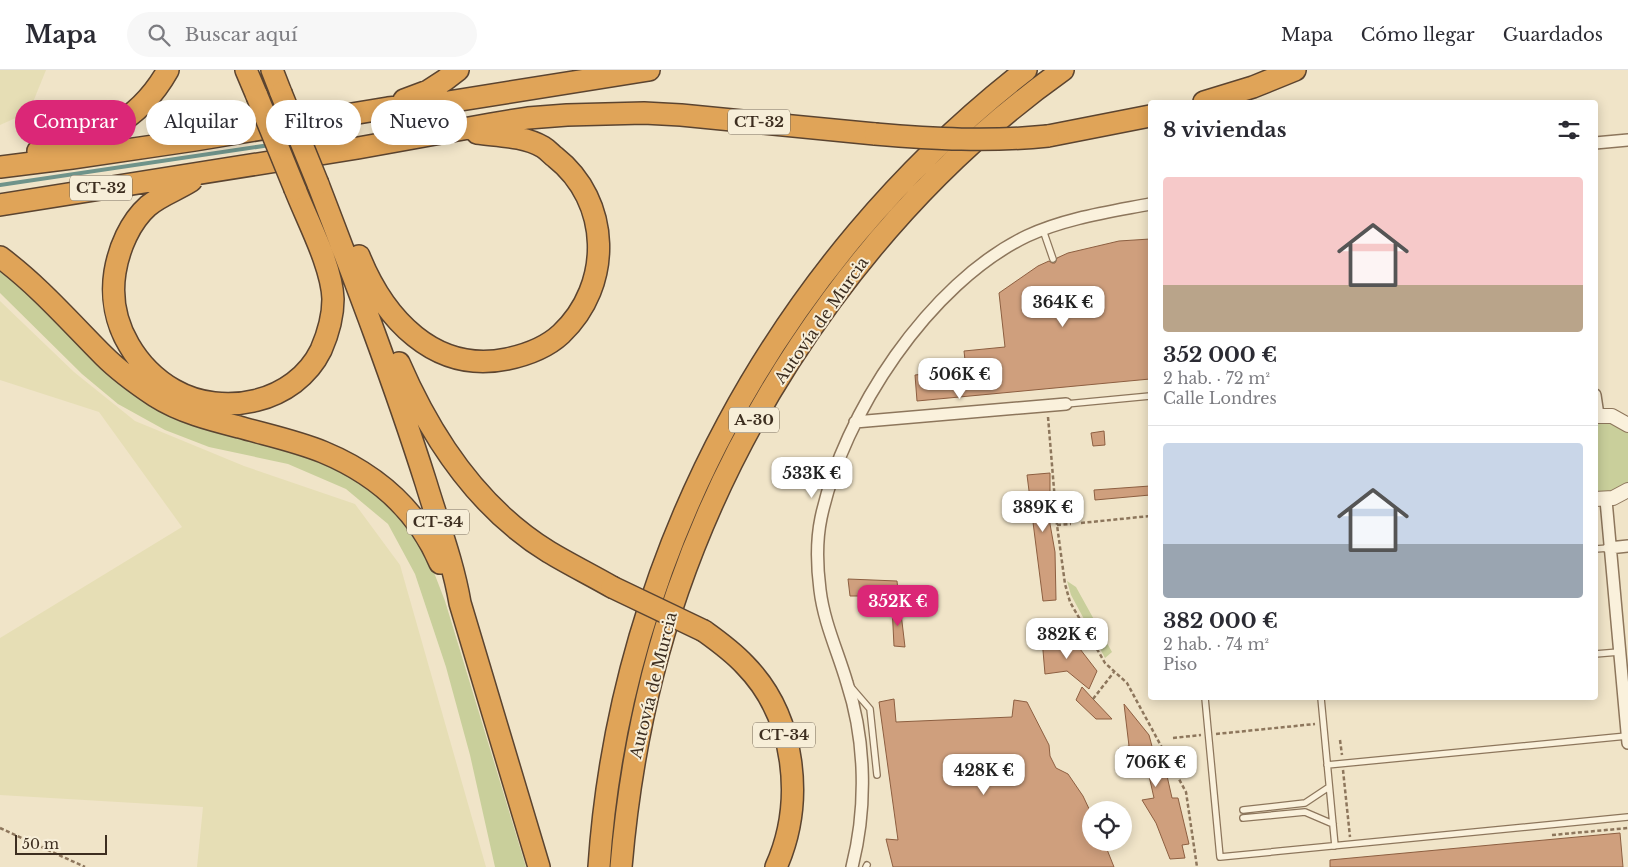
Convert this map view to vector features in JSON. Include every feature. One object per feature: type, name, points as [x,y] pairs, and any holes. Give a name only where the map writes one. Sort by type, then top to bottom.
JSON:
[{"type":"highway","points":[[6,166],[26,154],[84,140],[123,121],[154,91],[168,70]]},
{"type":"highway","points":[[203,173],[183,186],[165,194],[147,207],[134,223],[118,258],[114,280],[117,317],[123,335],[144,367],[175,391],[212,402],[252,401],[272,396],[291,386],[305,374],[316,360],[325,341],[331,320],[332,299],[330,278],[246,70]]},
{"type":"highway","name":"CT-34","points":[[272,70],[287,92],[324,182],[395,390],[453,571],[460,603],[539,867]]},
{"type":"highway","name":"CT-34","points":[[284,70],[287,92]]},
{"type":"highway","points":[[405,100],[428,91],[458,70]]},
{"type":"highway","name":"CT-32","points":[[461,100],[649,70]]},
{"type":"highway","name":"Autovía de Murcia","points":[[599,867],[612,761],[639,641],[673,540],[692,494],[718,440],[760,367],[794,315],[854,235],[892,192],[938,146],[982,106],[1026,70]]},
{"type":"highway","name":"Autovía de Murcia","points":[[621,867],[635,757],[665,629],[709,511],[724,476],[747,432],[816,321],[871,249],[908,207],[979,138],[1025,99],[1064,70]]},
{"type":"highway","points":[[1211,100],[1253,87],[1295,70]]},
{"type":"highway","name":"CT-32","points":[[6,166],[195,140],[371,111]]},
{"type":"highway","name":"CT-32","points":[[467,129],[528,118],[644,113],[720,118],[931,139],[988,140],[1048,136],[1148,116]]},
{"type":"highway","points":[[324,182],[367,275],[387,308],[416,339],[436,351],[457,358],[478,361],[500,360],[520,356],[543,346],[560,335],[576,318],[587,298],[594,278],[598,257],[598,235],[595,216],[588,196],[579,181],[563,163],[544,148],[521,139],[467,131]]},
{"type":"highway","name":"CT-32","points":[[0,205],[375,145]]},
{"type":"highway","points":[[0,257],[20,271],[128,378],[157,397],[190,412],[322,451],[376,481],[399,500],[419,524],[435,551],[446,579],[460,603]]},
{"type":"highway","name":"CT-34","points":[[367,275],[371,295],[409,386],[434,432],[465,476],[488,503],[548,551],[612,587],[704,631],[732,652],[746,666],[768,697],[782,726],[790,758],[793,793],[789,830],[776,867]]},
{"type":"street","points":[[1598,143],[1628,140]]},
{"type":"street","points":[[852,867],[859,832],[861,765],[859,735],[848,683],[824,615],[819,584],[818,544],[820,520],[826,500],[839,459],[855,422],[894,358],[910,336],[966,278],[1004,250],[1026,237],[1043,230],[1092,215],[1148,204]]},
{"type":"street","points":[[855,422],[1066,404]]},
{"type":"street","points":[[1598,416],[1612,416],[1628,424]]},
{"type":"street","points":[[1628,490],[1619,496],[1600,499],[1609,548],[1628,740]]},
{"type":"street","points":[[1609,548],[1628,546]]},
{"type":"lane","points":[[1043,230],[1053,259]]},
{"type":"lane","points":[[1066,404],[1148,396]]},
{"type":"lane","points":[[1598,549],[1609,548]]},
{"type":"lane","points":[[1598,654],[1619,652]]},
{"type":"lane","points":[[848,683],[870,709],[877,775]]},
{"type":"lane","points":[[1205,700],[1220,857],[1628,817]]},
{"type":"lane","points":[[1321,700],[1335,846]]},
{"type":"lane","points":[[1327,765],[1628,740]]},
{"type":"lane","points":[[1242,810],[1305,803],[1329,787]]},
{"type":"lane","points":[[1243,818],[1305,812],[1333,824]]},
{"type":"path","points":[[1048,414],[1057,525],[1065,584],[1070,602],[1105,663],[1126,684],[1186,792],[1196,867]]},
{"type":"path","points":[[1081,523],[1148,516]]},
{"type":"path","points":[[1057,525],[1072,524]]},
{"type":"path","points":[[1093,699],[1114,672]]},
{"type":"path","points":[[1172,738],[1320,724]]},
{"type":"path","points":[[1340,740],[1342,760]]},
{"type":"path","points":[[1343,769],[1351,838]]},
{"type":"path","points":[[0,828],[85,867]]},
{"type":"shaded area","points":[[0,70],[46,70],[34,100],[15,100],[15,118],[0,125]]},
{"type":"shaded area","points":[[0,301],[74,372],[135,421],[244,466],[355,504],[400,565],[486,867],[197,867],[203,807],[0,795],[0,638],[182,527],[99,412],[0,380]]},
{"type":"green space","points":[[0,268],[72,337],[308,455],[350,474],[378,494],[408,523],[428,557],[445,601],[526,867],[495,867],[470,755],[446,667],[415,574],[388,524],[346,489],[288,464],[209,447],[165,430],[118,404],[82,374],[0,293]]},
{"type":"green space","points":[[1598,417],[1628,425],[1628,490],[1598,498]]},
{"type":"green space","points":[[1067,581],[1076,587],[1112,652],[1105,658],[1071,595]]},
{"type":"building","points":[[1148,239],[1148,379],[917,401],[915,375],[952,371],[951,362],[965,360],[964,351],[1005,347],[999,293],[1038,266],[1049,261],[1055,263],[1057,258],[1068,253],[1119,241]]},
{"type":"building","points":[[1104,431],[1105,445],[1093,446],[1091,433]]},
{"type":"building","points":[[1050,473],[1050,524],[1055,552],[1056,600],[1043,601],[1027,475]]},
{"type":"building","points":[[1148,486],[1148,495],[1095,500],[1094,490]]},
{"type":"building","points":[[848,579],[897,581],[899,600],[864,601],[865,596],[850,596]]},
{"type":"building","points":[[900,605],[905,647],[894,646],[892,606]]},
{"type":"building","points":[[1070,636],[1097,671],[1089,689],[1067,671],[1045,674],[1042,639]]},
{"type":"building","points":[[1082,687],[1112,719],[1096,719],[1076,700]]},
{"type":"building","points":[[894,699],[896,722],[1012,717],[1014,700],[1027,702],[1049,745],[1050,756],[1056,768],[1068,774],[1085,801],[1082,801],[1082,851],[1108,851],[1114,867],[893,867],[886,839],[898,840],[879,702]]},
{"type":"building","points":[[1124,704],[1149,735],[1158,769],[1165,767],[1172,798],[1178,798],[1189,844],[1182,845],[1185,858],[1170,859],[1156,823],[1142,800],[1154,798],[1147,767],[1128,768],[1118,749],[1129,746]]},
{"type":"building","points":[[1620,833],[1623,867],[1330,867],[1330,860]]},
{"type":"waterway","points":[[0,185],[270,145]]}]
